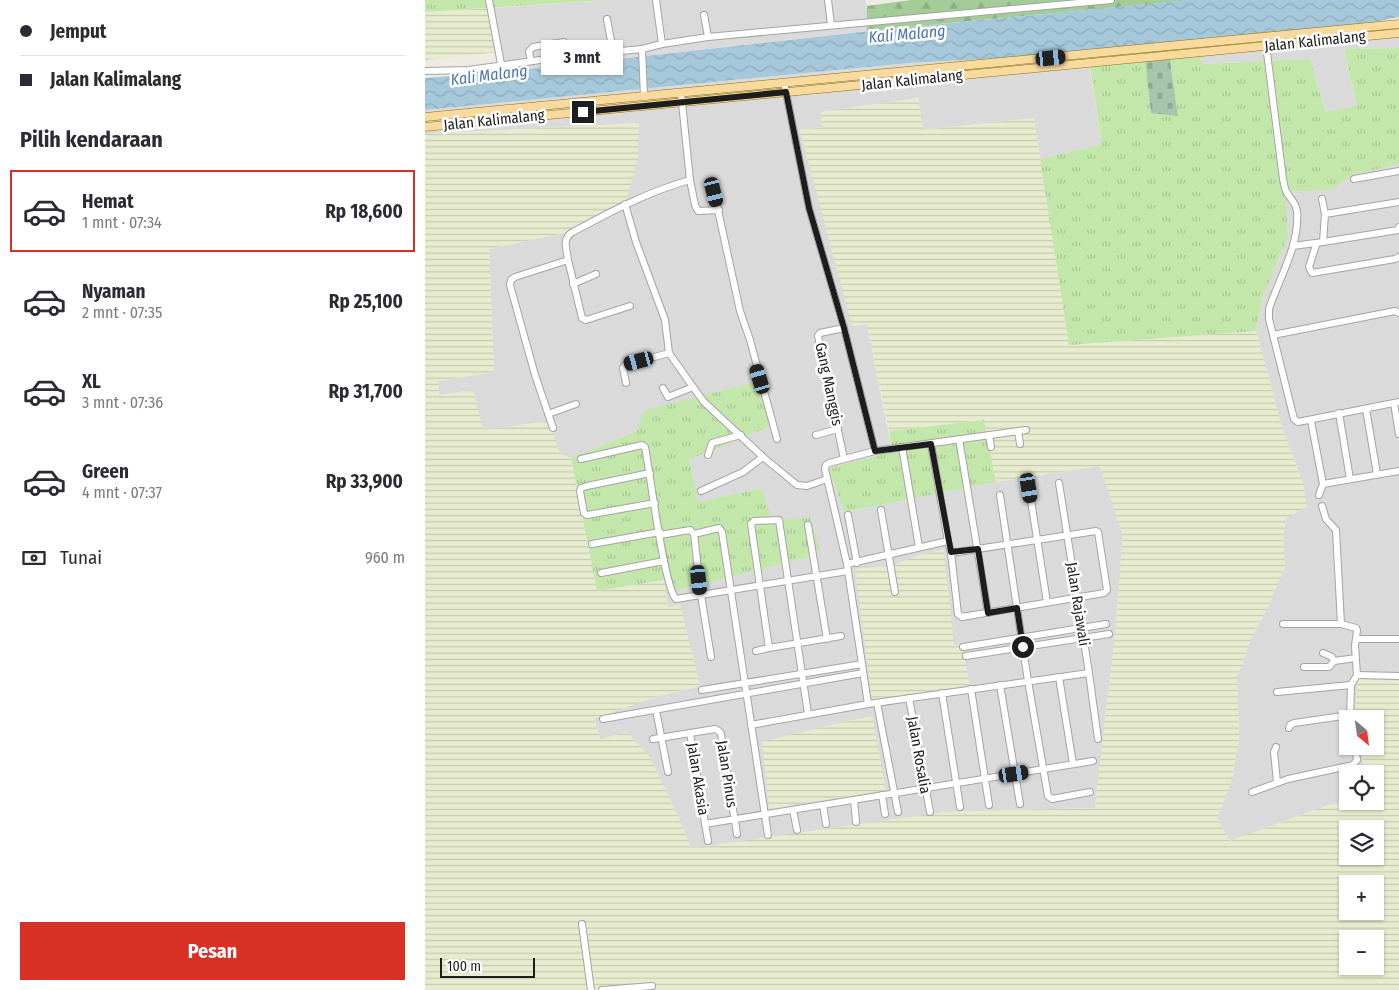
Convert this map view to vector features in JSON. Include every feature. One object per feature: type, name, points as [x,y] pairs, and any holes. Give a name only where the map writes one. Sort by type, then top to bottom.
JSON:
[{"type":"main road","name":"Jalan Kalimalang","points":[[425,127],[786,92],[1265,42],[1399,24]]},
{"type":"main road","name":"Jalan Kalimalang","points":[[425,117],[644,92],[681,93],[1265,42],[1399,33]]},
{"type":"street","points":[[489,0],[501,64]]},
{"type":"street","points":[[656,0],[661,44]]},
{"type":"street","points":[[828,0],[831,25]]},
{"type":"street","points":[[425,71],[468,70],[569,56],[613,52],[642,52],[661,44],[708,37],[1111,0]]},
{"type":"street","points":[[704,15],[708,37]]},
{"type":"street","points":[[607,20],[613,52]]},
{"type":"street","points":[[531,61],[529,52],[533,47],[564,42],[568,46],[569,56]]},
{"type":"street","points":[[1265,42],[1283,180],[1287,193],[1295,203],[1297,211],[1293,246],[1269,309],[1293,419],[1298,422],[1311,421],[1339,413],[1397,402],[1399,434]]},
{"type":"street","points":[[642,52],[644,92]]},
{"type":"street","points":[[785,83],[809,208],[844,328],[875,451]]},
{"type":"street","points":[[681,93],[690,180],[695,205],[698,211],[719,210]]},
{"type":"street","points":[[1354,179],[1399,171]]},
{"type":"street","points":[[630,306],[585,320],[581,317],[565,241],[567,236],[625,204],[666,187],[690,180]]},
{"type":"street","points":[[714,192],[740,311],[750,340],[777,439]]},
{"type":"street","points":[[1322,199],[1325,214],[1319,243],[1309,267],[1311,273],[1399,257]]},
{"type":"street","points":[[1325,214],[1399,202]]},
{"type":"street","points":[[625,204],[636,242],[665,320],[669,353],[704,402],[763,457],[797,485],[807,486],[827,479]]},
{"type":"street","points":[[1293,246],[1399,229],[1399,237]]},
{"type":"street","points":[[553,428],[535,375],[510,285],[512,278],[569,260]]},
{"type":"street","points":[[573,284],[596,274]]},
{"type":"street","points":[[1273,334],[1395,310],[1399,313]]},
{"type":"street","name":"Gang Manggis","points":[[844,328],[818,336],[844,459]]},
{"type":"street","points":[[626,383],[623,368],[625,365],[669,353]]},
{"type":"street","points":[[663,388],[668,397],[693,386]]},
{"type":"street","points":[[547,414],[576,404]]},
{"type":"street","points":[[1366,409],[1377,474]]},
{"type":"street","points":[[1339,413],[1350,479]]},
{"type":"street","points":[[1311,421],[1323,484],[1319,495]]},
{"type":"street","points":[[816,435],[838,429]]},
{"type":"street","points":[[869,704],[848,568],[827,479],[826,466],[829,463],[875,451],[1026,430]]},
{"type":"street","points":[[1018,431],[1020,444]]},
{"type":"street","points":[[708,455],[711,443],[741,435]]},
{"type":"street","points":[[989,435],[991,447]]},
{"type":"street","points":[[959,439],[988,613]]},
{"type":"street","points":[[931,444],[951,552],[959,615],[963,618],[1103,593],[1107,590],[1098,532],[1093,531],[951,552]]},
{"type":"street","points":[[581,459],[642,445],[645,447],[664,561],[675,598],[678,599],[816,576],[848,568],[857,563],[948,541]]},
{"type":"street","points":[[902,447],[919,547]]},
{"type":"street","points":[[701,491],[743,472],[763,457]]},
{"type":"street","points":[[1323,484],[1399,471]]},
{"type":"street","points":[[650,473],[587,486],[581,488],[580,491],[584,513],[587,516],[655,503]]},
{"type":"street","name":"Jalan Rajawali","points":[[1059,482],[1098,739]]},
{"type":"street","points":[[1029,488],[1047,602]]},
{"type":"street","points":[[1000,495],[1028,681],[1048,796],[1050,798],[1090,792]]},
{"type":"street","points":[[1322,506],[1325,519],[1336,530],[1341,624]]},
{"type":"street","points":[[881,510],[895,592]]},
{"type":"street","points":[[848,515],[857,563]]},
{"type":"street","points":[[769,648],[751,524],[753,521],[778,520],[780,521],[787,581],[808,714]]},
{"type":"street","points":[[808,525],[827,639]]},
{"type":"street","points":[[694,534],[719,528],[721,530],[768,835]]},
{"type":"street","points":[[592,544],[690,530],[694,534],[711,657]]},
{"type":"street","points":[[601,572],[664,561]]},
{"type":"street","points":[[963,647],[1106,624]]},
{"type":"street","points":[[1283,624],[1341,624],[1356,628],[1357,675],[1351,685],[1350,710]]},
{"type":"street","points":[[966,656],[1109,634]]},
{"type":"street","points":[[756,651],[841,636]]},
{"type":"street","points":[[1357,639],[1399,639]]},
{"type":"street","points":[[1323,653],[1332,657],[1334,661]]},
{"type":"street","points":[[1304,666],[1329,667],[1334,661],[1356,658]]},
{"type":"street","points":[[702,690],[862,664]]},
{"type":"street","points":[[603,719],[863,673]]},
{"type":"street","points":[[751,725],[869,704],[1089,673]]},
{"type":"street","points":[[1357,675],[1399,676]]},
{"type":"street","points":[[1059,677],[1073,764]]},
{"type":"street","points":[[1000,685],[1019,804]]},
{"type":"street","points":[[1277,692],[1351,685]]},
{"type":"street","points":[[971,689],[989,806]]},
{"type":"street","points":[[942,694],[960,807]]},
{"type":"street","name":"Jalan Rosalia","points":[[909,698],[930,812]]},
{"type":"street","points":[[877,703],[898,812]]},
{"type":"street","points":[[656,710],[668,772]]},
{"type":"street","points":[[1289,728],[1294,723],[1339,718]]},
{"type":"street","name":"Jalan Pinus","points":[[690,733],[717,729],[721,734],[737,834]]},
{"type":"street","points":[[653,739],[690,733]]},
{"type":"street","name":"Jalan Akasia","points":[[690,733],[708,841]]},
{"type":"street","points":[[1276,747],[1274,752],[1277,782]]},
{"type":"street","points":[[1252,792],[1299,776],[1353,765],[1357,760],[1356,755]]},
{"type":"street","points":[[705,824],[1093,761]]},
{"type":"street","points":[[882,795],[885,814]]},
{"type":"street","points":[[854,800],[856,822]]},
{"type":"street","points":[[823,805],[826,824]]},
{"type":"street","points":[[793,810],[797,830]]},
{"type":"street","points":[[582,924],[591,990]]},
{"type":"street","points":[[602,990],[652,986]]},
{"type":"shaded area","points":[[608,0],[865,0],[867,6],[867,31],[503,72],[493,8]]},
{"type":"shaded area","points":[[1399,24],[1399,48],[1344,49],[1357,107],[1325,112],[1310,59],[1202,64],[1200,43]]},
{"type":"shaded area","points":[[1087,54],[1102,144],[1040,159],[1034,118],[923,130],[918,98],[822,112],[823,127],[800,130],[853,326],[867,324],[892,452],[829,468],[844,512],[996,482],[1100,465],[1123,535],[1115,636],[1095,808],[945,812],[691,849],[679,818],[649,756],[600,739],[594,718],[655,697],[700,686],[679,604],[668,608],[666,593],[806,558],[772,520],[761,488],[699,503],[689,460],[774,425],[637,431],[571,458],[560,454],[548,421],[482,431],[473,390],[439,395],[438,381],[494,372],[489,249],[568,232],[639,123],[425,134],[425,110],[909,63]]},
{"type":"shaded area","points":[[1399,164],[1399,681],[1358,679],[1356,710],[1339,710],[1339,755],[1362,755],[1364,765],[1339,765],[1339,804],[1329,805],[1230,841],[1217,819],[1233,776],[1239,735],[1237,678],[1252,636],[1266,611],[1285,567],[1283,538],[1286,519],[1303,483],[1282,428],[1256,331],[1263,296],[1288,237],[1284,192],[1332,190],[1351,175]]},
{"type":"green space","points":[[425,0],[608,0],[425,12]]},
{"type":"green space","points":[[911,0],[1192,0],[867,31],[867,6]]},
{"type":"green space","points":[[493,8],[500,52],[425,60],[425,12]]},
{"type":"green space","points":[[1200,43],[1202,64],[1310,59],[1325,112],[1357,106],[1344,49],[1399,48],[1399,164],[1351,175],[1332,190],[1285,192],[1288,237],[1263,296],[1256,331],[1069,345],[1040,159],[1102,144],[1088,55],[1144,49],[1178,116],[1168,46]]},
{"type":"green space","points":[[1168,46],[1178,116],[1151,113],[1144,49]]},
{"type":"green space","points":[[918,98],[923,130],[1034,118],[1069,345],[1256,331],[1282,428],[1303,483],[1307,506],[1286,519],[1283,538],[1285,567],[1266,611],[1252,636],[1237,678],[1239,735],[1233,776],[1217,819],[1230,841],[1329,805],[1339,804],[1339,810],[1384,810],[1384,765],[1364,765],[1362,755],[1384,755],[1384,710],[1356,710],[1358,679],[1399,681],[1399,990],[425,990],[425,134],[639,123],[638,158],[626,201],[568,232],[489,249],[494,372],[438,381],[439,395],[473,390],[483,430],[549,421],[560,454],[571,458],[597,591],[664,579],[668,608],[680,604],[700,686],[655,697],[594,719],[600,739],[627,732],[649,756],[679,818],[691,848],[945,812],[1095,808],[1115,636],[1123,535],[1100,466],[996,482],[983,420],[889,431],[867,324],[852,326],[800,130],[823,127],[821,112]]},
{"type":"green space","points":[[761,381],[774,425],[689,460],[699,502],[762,488],[772,520],[810,518],[820,549],[806,558],[666,593],[664,580],[597,591],[571,458],[637,431],[645,410]]},
{"type":"green space","points":[[984,420],[996,482],[844,512],[829,468],[892,452],[889,431]]},
{"type":"green space","points":[[944,549],[954,645],[962,645],[970,685],[872,700],[855,569],[891,566],[916,556]]},
{"type":"green space","points":[[872,716],[886,790],[769,809],[762,742]]},
{"type":"water","name":"Kali Malang","points":[[1188,0],[1399,0],[1399,17],[1351,27],[1087,54],[909,63],[425,110],[425,78],[503,72],[870,31]]},
{"type":"route","points":[[583,112],[786,92],[809,208],[844,328],[875,451],[931,444],[951,552],[978,549],[988,613],[1017,608],[1023,647]]}]
